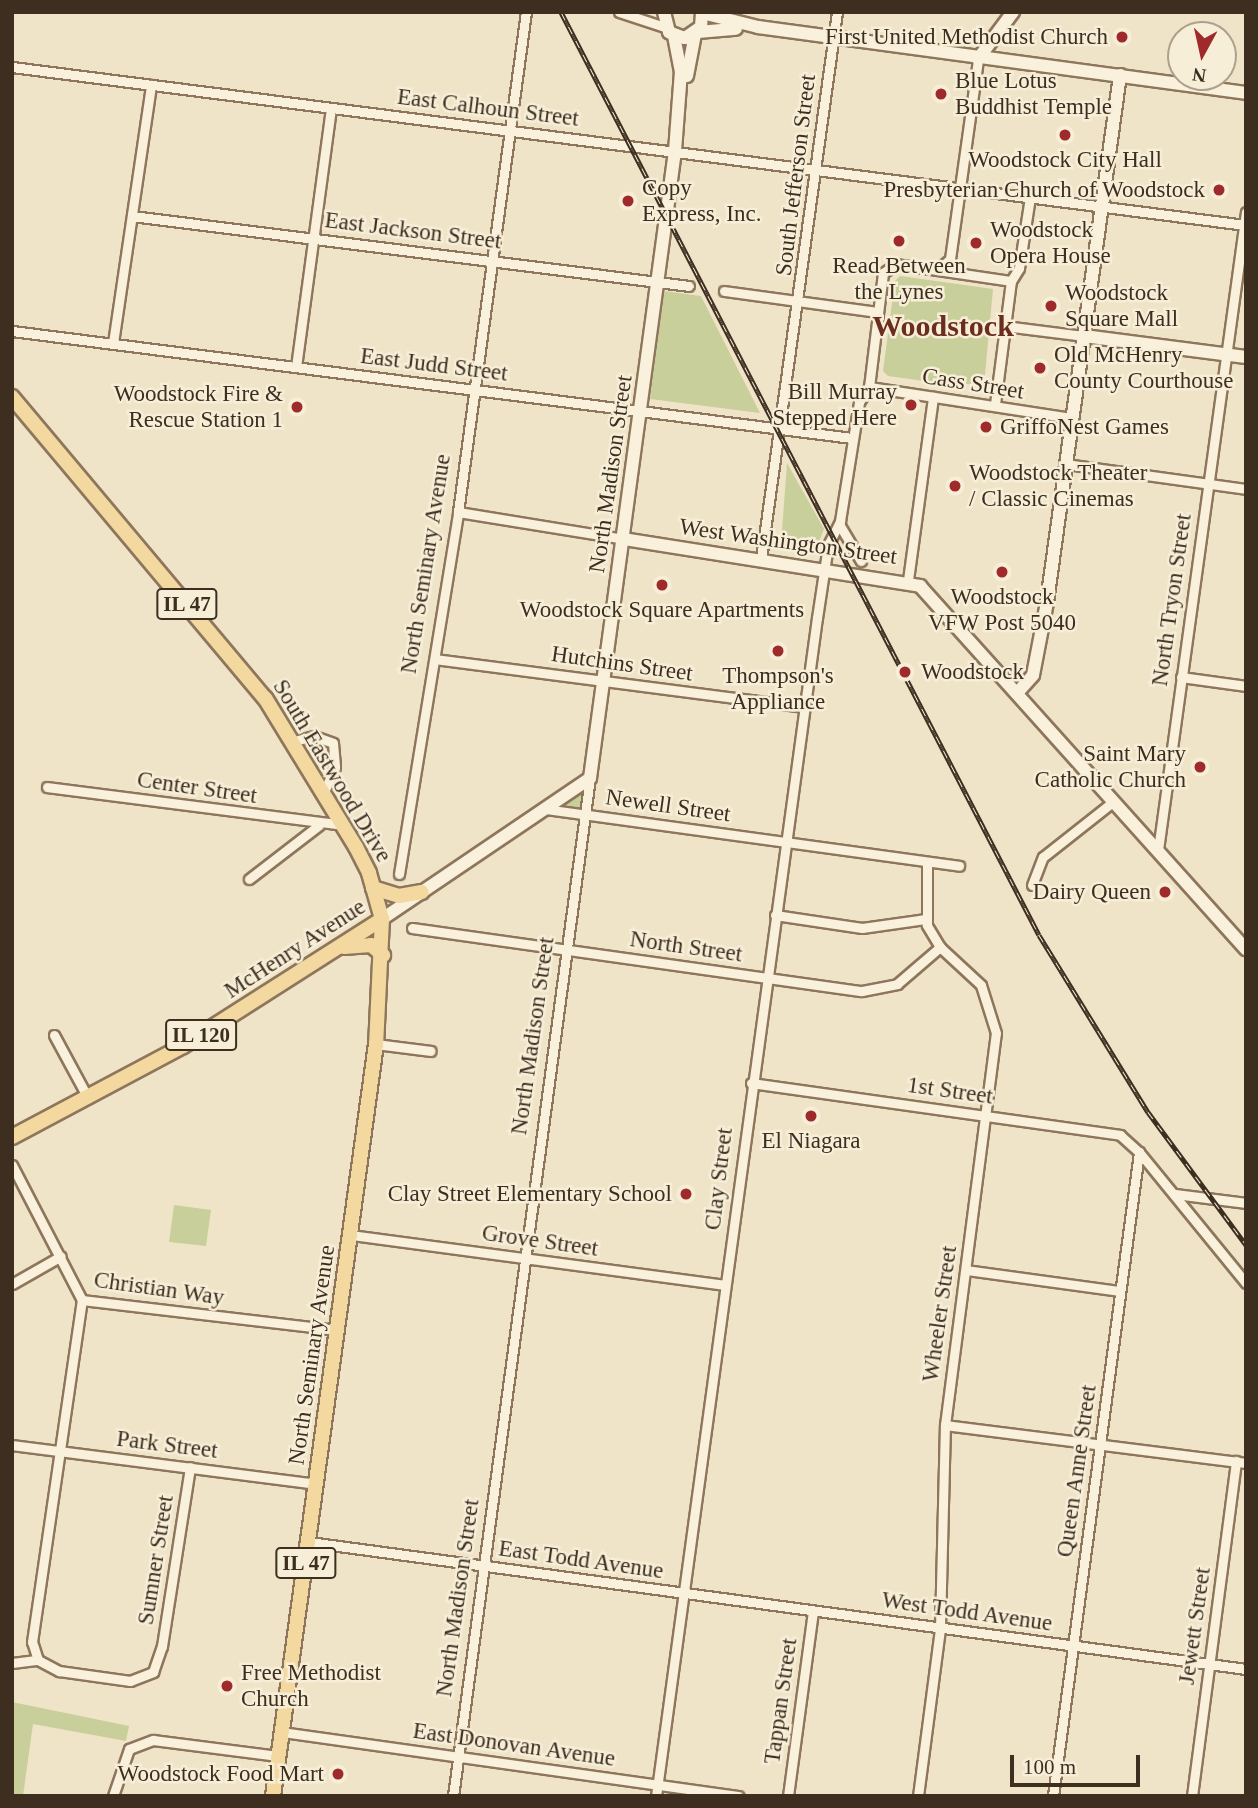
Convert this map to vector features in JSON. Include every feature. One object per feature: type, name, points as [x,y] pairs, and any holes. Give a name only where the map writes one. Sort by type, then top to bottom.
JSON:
[{"type":"main road","name":"South Eastwood Drive","points":[[12,397],[231,655],[293,741],[342,825],[373,888],[382,919]]},
{"type":"main road","points":[[373,888],[399,896],[422,892]]},
{"type":"main road","name":"McHenry Avenue","points":[[12,1137],[183,1046],[382,919]]},
{"type":"main road","name":"North Seminary Avenue","points":[[273,1796],[376,1044],[383,956],[382,919]]},
{"type":"main road","points":[[339,947],[371,945],[383,956]]},
{"type":"street","name":"North Seminary Avenue","points":[[399,874],[458,512],[527,12]]},
{"type":"street","points":[[619,12],[670,32],[696,33],[758,27]]},
{"type":"street","points":[[664,12],[681,62],[680,107]]},
{"type":"street","name":"South Jefferson Street","points":[[761,559],[799,302],[837,12]]},
{"type":"street","points":[[937,270],[950,259],[978,59],[1013,12]]},
{"type":"street","points":[[680,107],[702,13],[758,27],[978,59],[1246,93]]},
{"type":"street","name":"East Calhoun Street","points":[[12,67],[1245,225]]},
{"type":"street","points":[[1017,693],[1033,675],[1066,464],[1120,75]]},
{"type":"street","points":[[113,343],[151,85]]},
{"type":"street","name":"North Madison Street","points":[[453,1796],[680,107]]},
{"type":"street","points":[[296,367],[331,108]]},
{"type":"street","points":[[995,404],[1011,281],[1019,268],[1030,197]]},
{"type":"street","name":"North Tryon Street","points":[[1157,850],[1246,212]]},
{"type":"street","name":"East Jackson Street","points":[[132,216],[493,259],[689,286]]},
{"type":"street","points":[[950,259],[961,273]]},
{"type":"street","name":"Clay Street","points":[[656,1796],[751,1083],[828,545],[839,524],[859,401],[869,387],[883,273],[896,264],[937,270]]},
{"type":"street","points":[[937,270],[1011,281]]},
{"type":"street","points":[[724,291],[877,313]]},
{"type":"street","points":[[1005,326],[1246,357]]},
{"type":"street","name":"East Judd Street","points":[[12,331],[852,438]]},
{"type":"street","name":"Cass Street","points":[[869,387],[995,404],[1072,418]]},
{"type":"street","points":[[908,580],[933,397]]},
{"type":"street","points":[[1066,464],[1246,489]]},
{"type":"street","points":[[458,512],[624,539]]},
{"type":"street","points":[[839,524],[861,561]]},
{"type":"street","name":"West Washington Street","points":[[624,539],[908,580],[931,596],[1246,949]]},
{"type":"street","name":"Hutchins Street","points":[[435,659],[804,707]]},
{"type":"street","points":[[1181,677],[1246,686]]},
{"type":"street","points":[[293,741],[314,736],[333,743],[335,767],[324,792]]},
{"type":"street","name":"McHenry Avenue","points":[[382,919],[590,778]]},
{"type":"street","name":"Center Street","points":[[47,787],[319,825],[342,825]]},
{"type":"street","points":[[1032,885],[1043,856],[1114,801]]},
{"type":"street","name":"Newell Street","points":[[545,809],[959,866]]},
{"type":"street","points":[[249,879],[319,825]]},
{"type":"street","points":[[775,915],[862,928],[925,919],[927,862]]},
{"type":"street","name":"Wheeler Street","points":[[919,1796],[940,1628],[945,1425],[996,1033],[993,1012],[981,985],[940,947],[925,919]]},
{"type":"street","name":"North Street","points":[[412,928],[766,978],[877,990],[915,972],[940,947]]},
{"type":"street","points":[[54,1035],[88,1098]]},
{"type":"street","points":[[376,1044],[431,1051]]},
{"type":"street","name":"1st Street","points":[[751,1083],[1120,1135],[1139,1152],[1175,1194],[1246,1283]]},
{"type":"street","name":"Queen Anne Street","points":[[1053,1796],[1139,1152]]},
{"type":"street","name":"Christian Way","points":[[12,1165],[82,1300],[338,1330]]},
{"type":"street","points":[[1175,1194],[1246,1203]]},
{"type":"street","name":"Grove Street","points":[[351,1235],[724,1284]]},
{"type":"street","points":[[12,1284],[61,1256]]},
{"type":"street","points":[[966,1270],[1120,1291]]},
{"type":"street","points":[[12,1663],[38,1660],[33,1642],[82,1300]]},
{"type":"street","points":[[945,1425],[1241,1462]]},
{"type":"street","name":"Park Street","points":[[12,1445],[317,1484]]},
{"type":"street","name":"Jewett Street","points":[[1192,1796],[1241,1462]]},
{"type":"street","name":"Sumner Street","points":[[38,1660],[58,1671],[130,1681],[151,1675],[159,1660],[190,1467]]},
{"type":"street","name":"East Todd Avenue","points":[[309,1542],[682,1593]]},
{"type":"street","name":"West Todd Avenue","points":[[682,1593],[1246,1669]]},
{"type":"street","name":"Tappan Street","points":[[788,1796],[813,1611]]},
{"type":"street","name":"East Donovan Avenue","points":[[282,1731],[739,1796]]},
{"type":"street","points":[[113,1796],[128,1749],[153,1740],[278,1756]]},
{"type":"green space","points":[[900,276],[993,289],[984,385],[931,382],[888,376],[883,371],[895,281]]},
{"type":"green space","points":[[664,291],[701,296],[760,413],[650,399]]},
{"type":"green space","points":[[787,463],[824,529],[815,552],[781,544]]},
{"type":"green space","points":[[582,789],[581,811],[558,808]]},
{"type":"green space","points":[[174,1205],[211,1210],[206,1246],[169,1242]]},
{"type":"green space","points":[[12,1702],[129,1726],[126,1741],[33,1724],[23,1796],[12,1796]]},
{"type":"railway","points":[[561,12],[1039,935],[1148,1112],[1246,1245]]},
{"type":"place","name":"First United Methodist Church","points":[[1122,37]]},
{"type":"place","name":"Blue Lotus Buddhist Temple","points":[[941,94]]},
{"type":"place","name":"Woodstock City Hall","points":[[1065,135]]},
{"type":"place","name":"Presbyterian Church of Woodstock","points":[[1219,190]]},
{"type":"place","name":"Copy Express, Inc.","points":[[628,201]]},
{"type":"place","name":"Read Between the Lynes","points":[[899,241]]},
{"type":"place","name":"Woodstock Opera House","points":[[976,243]]},
{"type":"place","name":"Woodstock Square Mall","points":[[1051,306]]},
{"type":"place","name":"Old McHenry County Courthouse","points":[[1040,368]]},
{"type":"place","name":"Bill Murray Stepped Here","points":[[911,405]]},
{"type":"place","name":"Woodstock Fire & Rescue Station 1","points":[[297,407]]},
{"type":"place","name":"GriffoNest Games","points":[[986,427]]},
{"type":"place","name":"Woodstock Theater / Classic Cinemas","points":[[955,486]]},
{"type":"place","name":"Woodstock VFW Post 5040","points":[[1002,572]]},
{"type":"place","name":"Woodstock Square Apartments","points":[[662,585]]},
{"type":"place","name":"Thompson's Appliance","points":[[778,651]]},
{"type":"place","name":"Woodstock","points":[[905,672]]},
{"type":"place","name":"Saint Mary Catholic Church","points":[[1200,767]]},
{"type":"place","name":"Dairy Queen","points":[[1165,892]]},
{"type":"place","name":"El Niagara","points":[[811,1116]]},
{"type":"place","name":"Clay Street Elementary School","points":[[686,1194]]},
{"type":"place","name":"Free Methodist Church","points":[[227,1686]]},
{"type":"place","name":"Woodstock Food Mart","points":[[338,1774]]},
{"type":"district","name":"Woodstock","points":[[943,326]]}]
